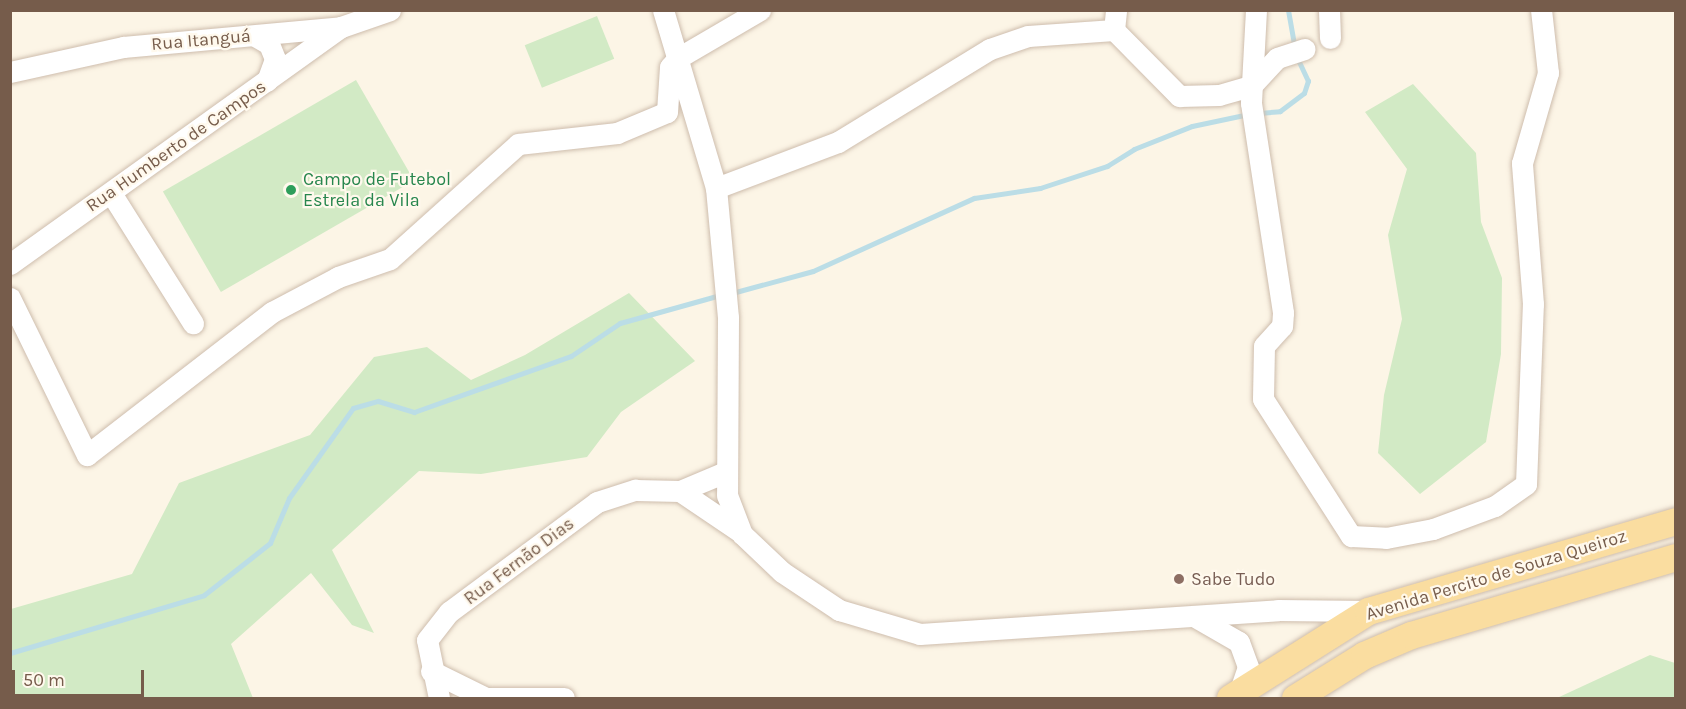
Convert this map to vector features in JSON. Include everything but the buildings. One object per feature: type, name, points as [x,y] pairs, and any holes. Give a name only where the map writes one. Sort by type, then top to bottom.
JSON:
[{"type":"main road","name":"Avenida Percito de Souza Queiroz","points":[[1235,694],[1368,611],[1676,521]]},
{"type":"main road","name":"Avenida Percito de Souza Queiroz","points":[[1295,699],[1364,655],[1411,635],[1676,557]]},
{"type":"street","name":"Rua Itanguá","points":[[10,72],[123,47],[341,27],[390,10]]},
{"type":"street","points":[[663,10],[716,188],[727,309],[723,473],[742,534]]},
{"type":"street","points":[[10,298],[87,455],[272,312],[338,277],[390,260],[518,144],[617,133],[667,112],[670,67],[678,58],[759,10]]},
{"type":"street","points":[[1256,10],[1251,95],[1254,130],[1283,313],[1282,326],[1264,346],[1263,399],[1351,536],[1386,538],[1433,529],[1495,506],[1526,484],[1533,304],[1522,163],[1548,73],[1541,10]]},
{"type":"street","points":[[1329,10],[1330,38]]},
{"type":"street","points":[[716,188],[838,142],[990,50],[1028,36],[1115,20],[1179,96],[1251,95]]},
{"type":"street","name":"Rua Humberto de Campos","points":[[10,264],[341,27]]},
{"type":"street","points":[[255,36],[269,44],[275,59],[267,81]]},
{"type":"street","points":[[1251,95],[1277,58],[1305,49]]},
{"type":"street","points":[[111,192],[193,323]]},
{"type":"street","name":"Rua Fernão Dias","points":[[439,699],[431,671],[427,640],[439,621],[597,502],[635,490],[680,491],[723,473]]},
{"type":"street","points":[[680,491],[742,534],[812,595],[867,621],[920,634],[1193,617],[1368,611]]},
{"type":"street","points":[[1193,617],[1239,642],[1248,667],[1235,694]]},
{"type":"street","points":[[431,671],[485,698],[564,699]]},
{"type":"green space","points":[[597,16],[614,59],[542,88],[525,45]]},
{"type":"green space","name":"Campo de Futebol Estrela da Vila","points":[[356,80],[414,180],[221,292],[163,192]]},
{"type":"green space","points":[[1413,84],[1476,153],[1481,222],[1502,278],[1501,354],[1486,442],[1420,494],[1378,453],[1384,395],[1402,319],[1388,235],[1407,169],[1365,112]]},
{"type":"green space","points":[[629,293],[695,361],[621,412],[587,457],[481,474],[419,471],[332,550],[374,633],[352,625],[311,573],[231,644],[253,698],[11,698],[11,609],[132,574],[179,483],[310,435],[374,357],[427,347],[471,380],[525,355]]},
{"type":"green space","points":[[1650,655],[1675,663],[1675,698],[1557,698]]},
{"type":"waterway","points":[[1288,10],[1295,48]]},
{"type":"waterway","points":[[1259,113],[1280,111],[1304,93],[1308,81],[1297,57]]},
{"type":"waterway","points":[[732,293],[813,271],[974,198],[1040,188],[1107,166],[1134,149],[1192,126],[1249,114]]},
{"type":"waterway","points":[[10,653],[204,595],[270,543],[289,498],[353,408],[378,401],[414,412],[571,356],[620,323],[720,295]]},
{"type":"place","name":"Campo de Futebol Estrela da Vila","points":[[291,190]]},
{"type":"place","name":"Sabe Tudo","points":[[1179,579]]}]
